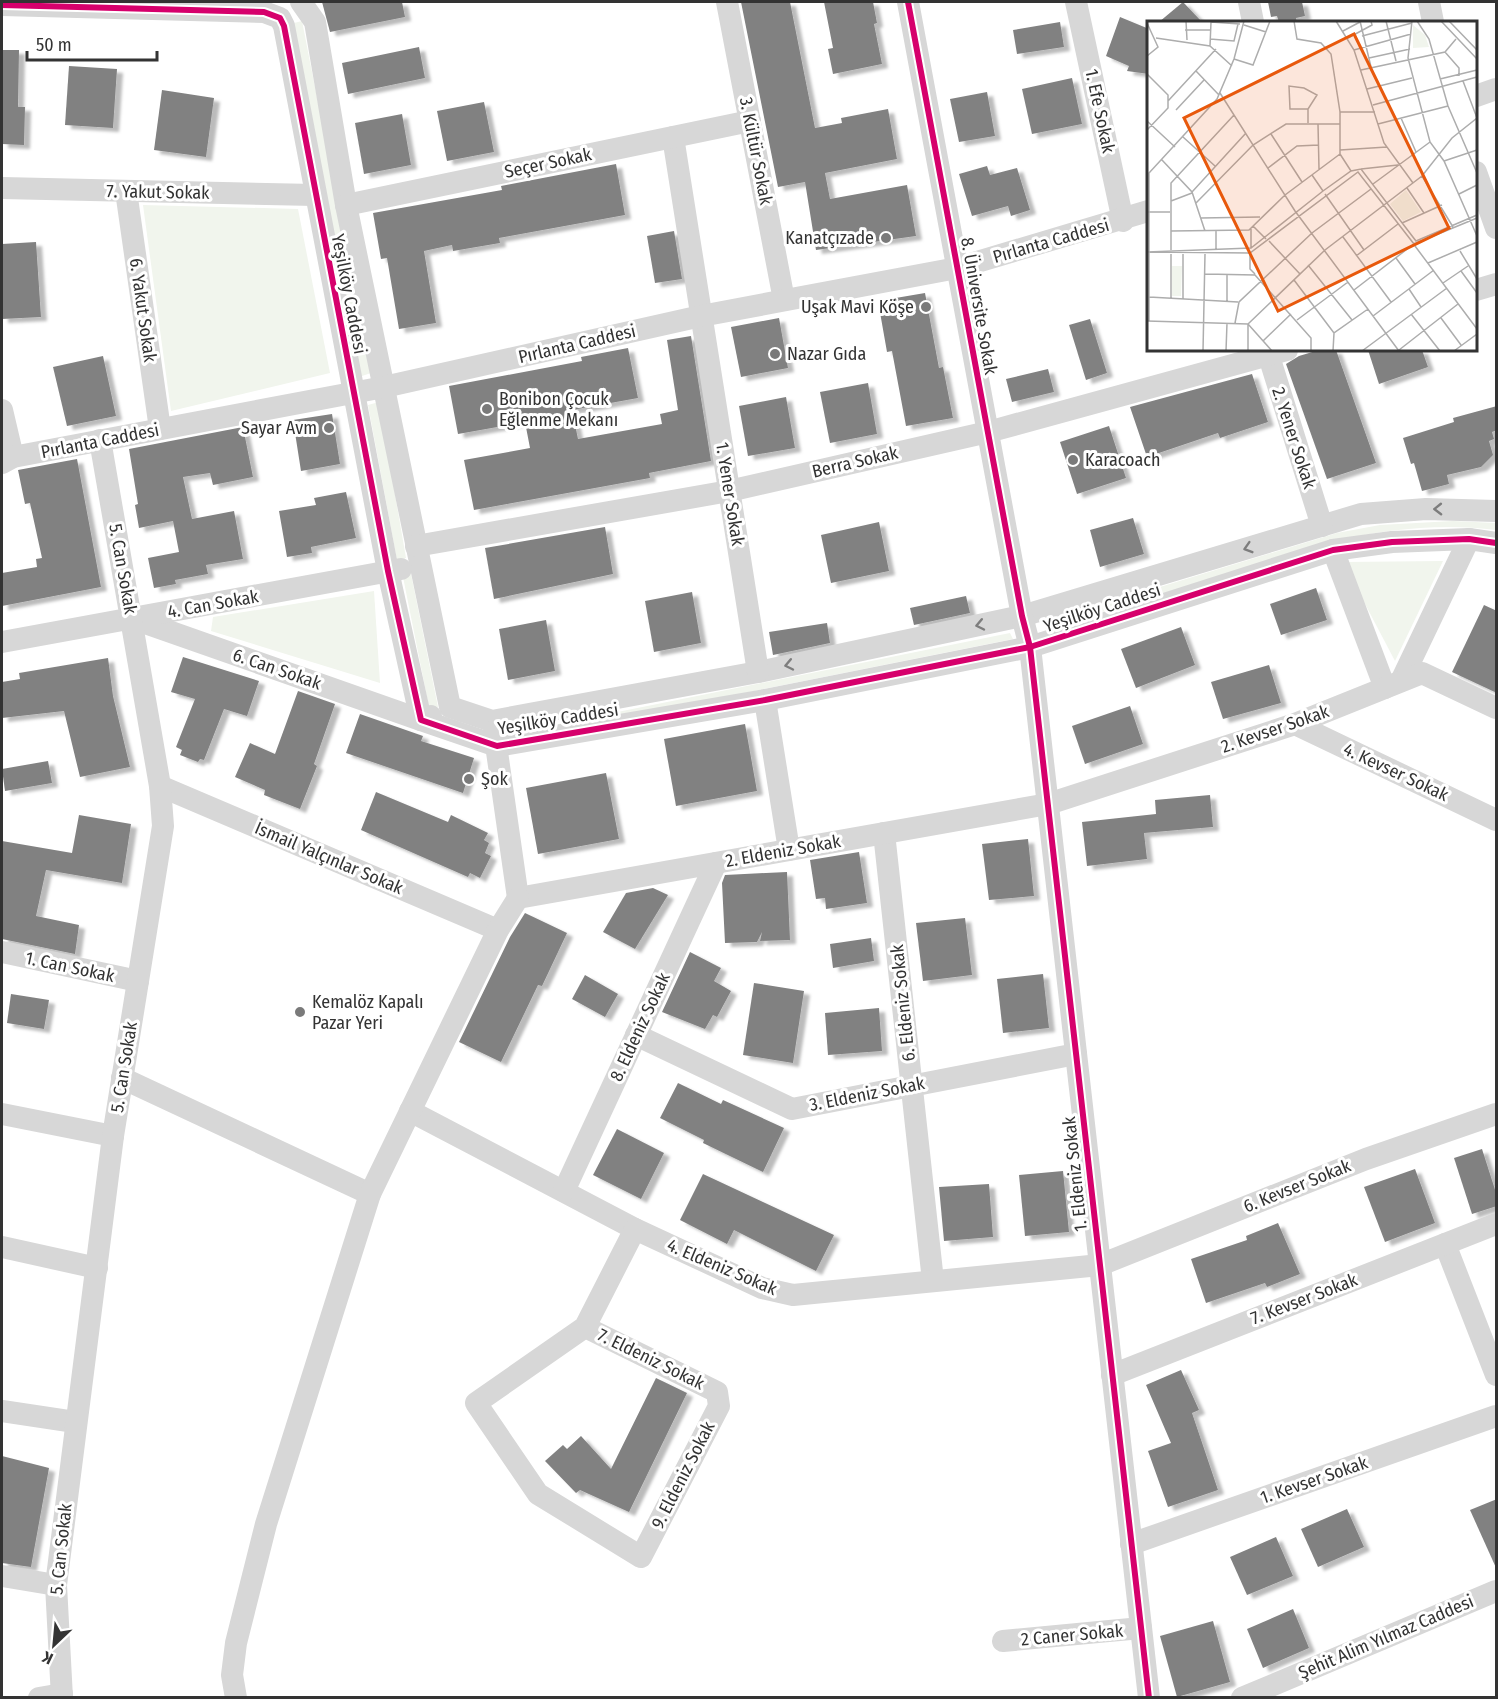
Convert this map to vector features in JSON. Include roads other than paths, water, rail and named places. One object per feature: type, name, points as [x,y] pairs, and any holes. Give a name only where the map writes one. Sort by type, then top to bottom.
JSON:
[{"type":"street","points":[[2,5],[264,12],[280,18],[303,2]]},
{"type":"street","name":"Yeşilköy Caddesi","points":[[303,2],[315,22],[346,205],[450,707],[492,721],[758,672],[1022,616],[1362,514],[1426,509],[1497,511]]},
{"type":"street","name":"3. Kültür Sokak","points":[[728,2],[784,300]]},
{"type":"street","name":"8. Üniversite Sokak","points":[[908,2],[987,432],[1030,647]]},
{"type":"street","name":"1. Efe Sokak","points":[[1076,2],[1123,221]]},
{"type":"street","points":[[1249,2],[1253,21]]},
{"type":"street","points":[[1429,2],[1433,21]]},
{"type":"street","name":"Yeşilköy Caddesi","points":[[280,18],[286,32],[353,393],[388,571],[421,720],[497,746],[765,700],[1030,647],[1333,550],[1392,542],[1469,539],[1497,543]]},
{"type":"street","points":[[1477,96],[1497,90]]},
{"type":"street","name":"Seçer Sokak","points":[[346,205],[750,121]]},
{"type":"street","name":"1. Yener Sokak","points":[[673,137],[758,672]]},
{"type":"street","points":[[1477,175],[1497,228]]},
{"type":"street","name":"7. Yakut Sokak","points":[[2,188],[315,195]]},
{"type":"street","name":"6. Yakut Sokak","points":[[126,191],[160,429]]},
{"type":"street","name":"Pırlanta Caddesi","points":[[7,460],[100,440],[384,387],[701,316],[957,268],[1147,213]]},
{"type":"street","points":[[1477,290],[1497,284]]},
{"type":"street","name":"Berra Sokak","points":[[418,556],[987,432],[1274,351]]},
{"type":"street","name":"2. Yener Sokak","points":[[1274,351],[1322,526]]},
{"type":"street","points":[[2,410],[7,460]]},
{"type":"street","name":"5. Can Sokak","points":[[62,1696],[56,1585],[113,1136],[163,826],[160,786],[100,440]]},
{"type":"street","points":[[1393,685],[1469,539]]},
{"type":"street","points":[[1333,550],[1393,685]]},
{"type":"street","name":"4. Can Sokak","points":[[2,642],[388,571],[418,556]]},
{"type":"street","name":"6. Can Sokak","points":[[132,618],[421,720]]},
{"type":"street","name":"1. Eldeniz Sokak","points":[[1030,647],[1149,1698]]},
{"type":"street","name":"2. Kevser Sokak","points":[[1048,804],[1295,724],[1422,673],[1497,708]]},
{"type":"street","points":[[765,700],[789,850]]},
{"type":"street","points":[[421,720],[450,707]]},
{"type":"street","points":[[236,1698],[232,1675],[236,1643],[266,1524],[370,1194],[498,930],[518,898],[492,721]]},
{"type":"street","name":"4. Kevser Sokak","points":[[1295,724],[1497,820]]},
{"type":"street","name":"İsmail Yalçınlar Sokak","points":[[160,786],[498,930]]},
{"type":"street","name":"2. Eldeniz Sokak","points":[[518,898],[1048,804]]},
{"type":"street","name":"6. Eldeniz Sokak","points":[[884,833],[933,1281]]},
{"type":"street","name":"8. Eldeniz Sokak","points":[[564,1191],[716,863]]},
{"type":"street","name":"1. Can Sokak","points":[[2,952],[138,981]]},
{"type":"street","name":"3. Eldeniz Sokak","points":[[636,1035],[792,1109],[1076,1054]]},
{"type":"street","points":[[122,1078],[370,1194]]},
{"type":"street","name":"4. Eldeniz Sokak","points":[[410,1112],[635,1229],[762,1288],[793,1295],[1100,1265]]},
{"type":"street","points":[[2,1114],[113,1136]]},
{"type":"street","name":"6. Kevser Sokak","points":[[1100,1265],[1366,1159],[1497,1114]]},
{"type":"street","name":"7. Kevser Sokak","points":[[1112,1375],[1497,1224]]},
{"type":"street","points":[[585,1327],[635,1229]]},
{"type":"street","points":[[1445,1244],[1497,1375]]},
{"type":"street","points":[[2,1247],[97,1268]]},
{"type":"street","name":"7. Eldeniz Sokak","points":[[585,1327],[717,1392]]},
{"type":"street","name":"9. Eldeniz Sokak","points":[[585,1327],[476,1403],[538,1494],[641,1557],[719,1406],[717,1392]]},
{"type":"street","points":[[2,1411],[75,1422]]},
{"type":"street","name":"1. Kevser Sokak","points":[[1131,1544],[1497,1416]]},
{"type":"street","points":[[2,1576],[56,1585]]},
{"type":"street","name":"Şehit Alim Yılmaz Caddesi","points":[[1242,1698],[1497,1591]]},
{"type":"street","name":"2 Caner Sokak","points":[[1003,1641],[1141,1628]]},
{"type":"street","points":[[39,1698],[62,1696]]},
{"type":"place","name":"Kanatçızade","points":[[886,238]]},
{"type":"place","name":"Uşak Mavi Köşe","points":[[926,307]]},
{"type":"place","name":"Nazar Gıda","points":[[775,354]]},
{"type":"place","name":"Bonibon Çocuk Eğlenme Mekanı","points":[[487,409]]},
{"type":"place","name":"Sayar Avm","points":[[329,428]]},
{"type":"place","name":"Karacoach","points":[[1073,460]]},
{"type":"place","name":"Şok","points":[[469,779]]},
{"type":"place","name":"Kemalöz Kapalı Pazar Yeri","points":[[300,1012]]}]
